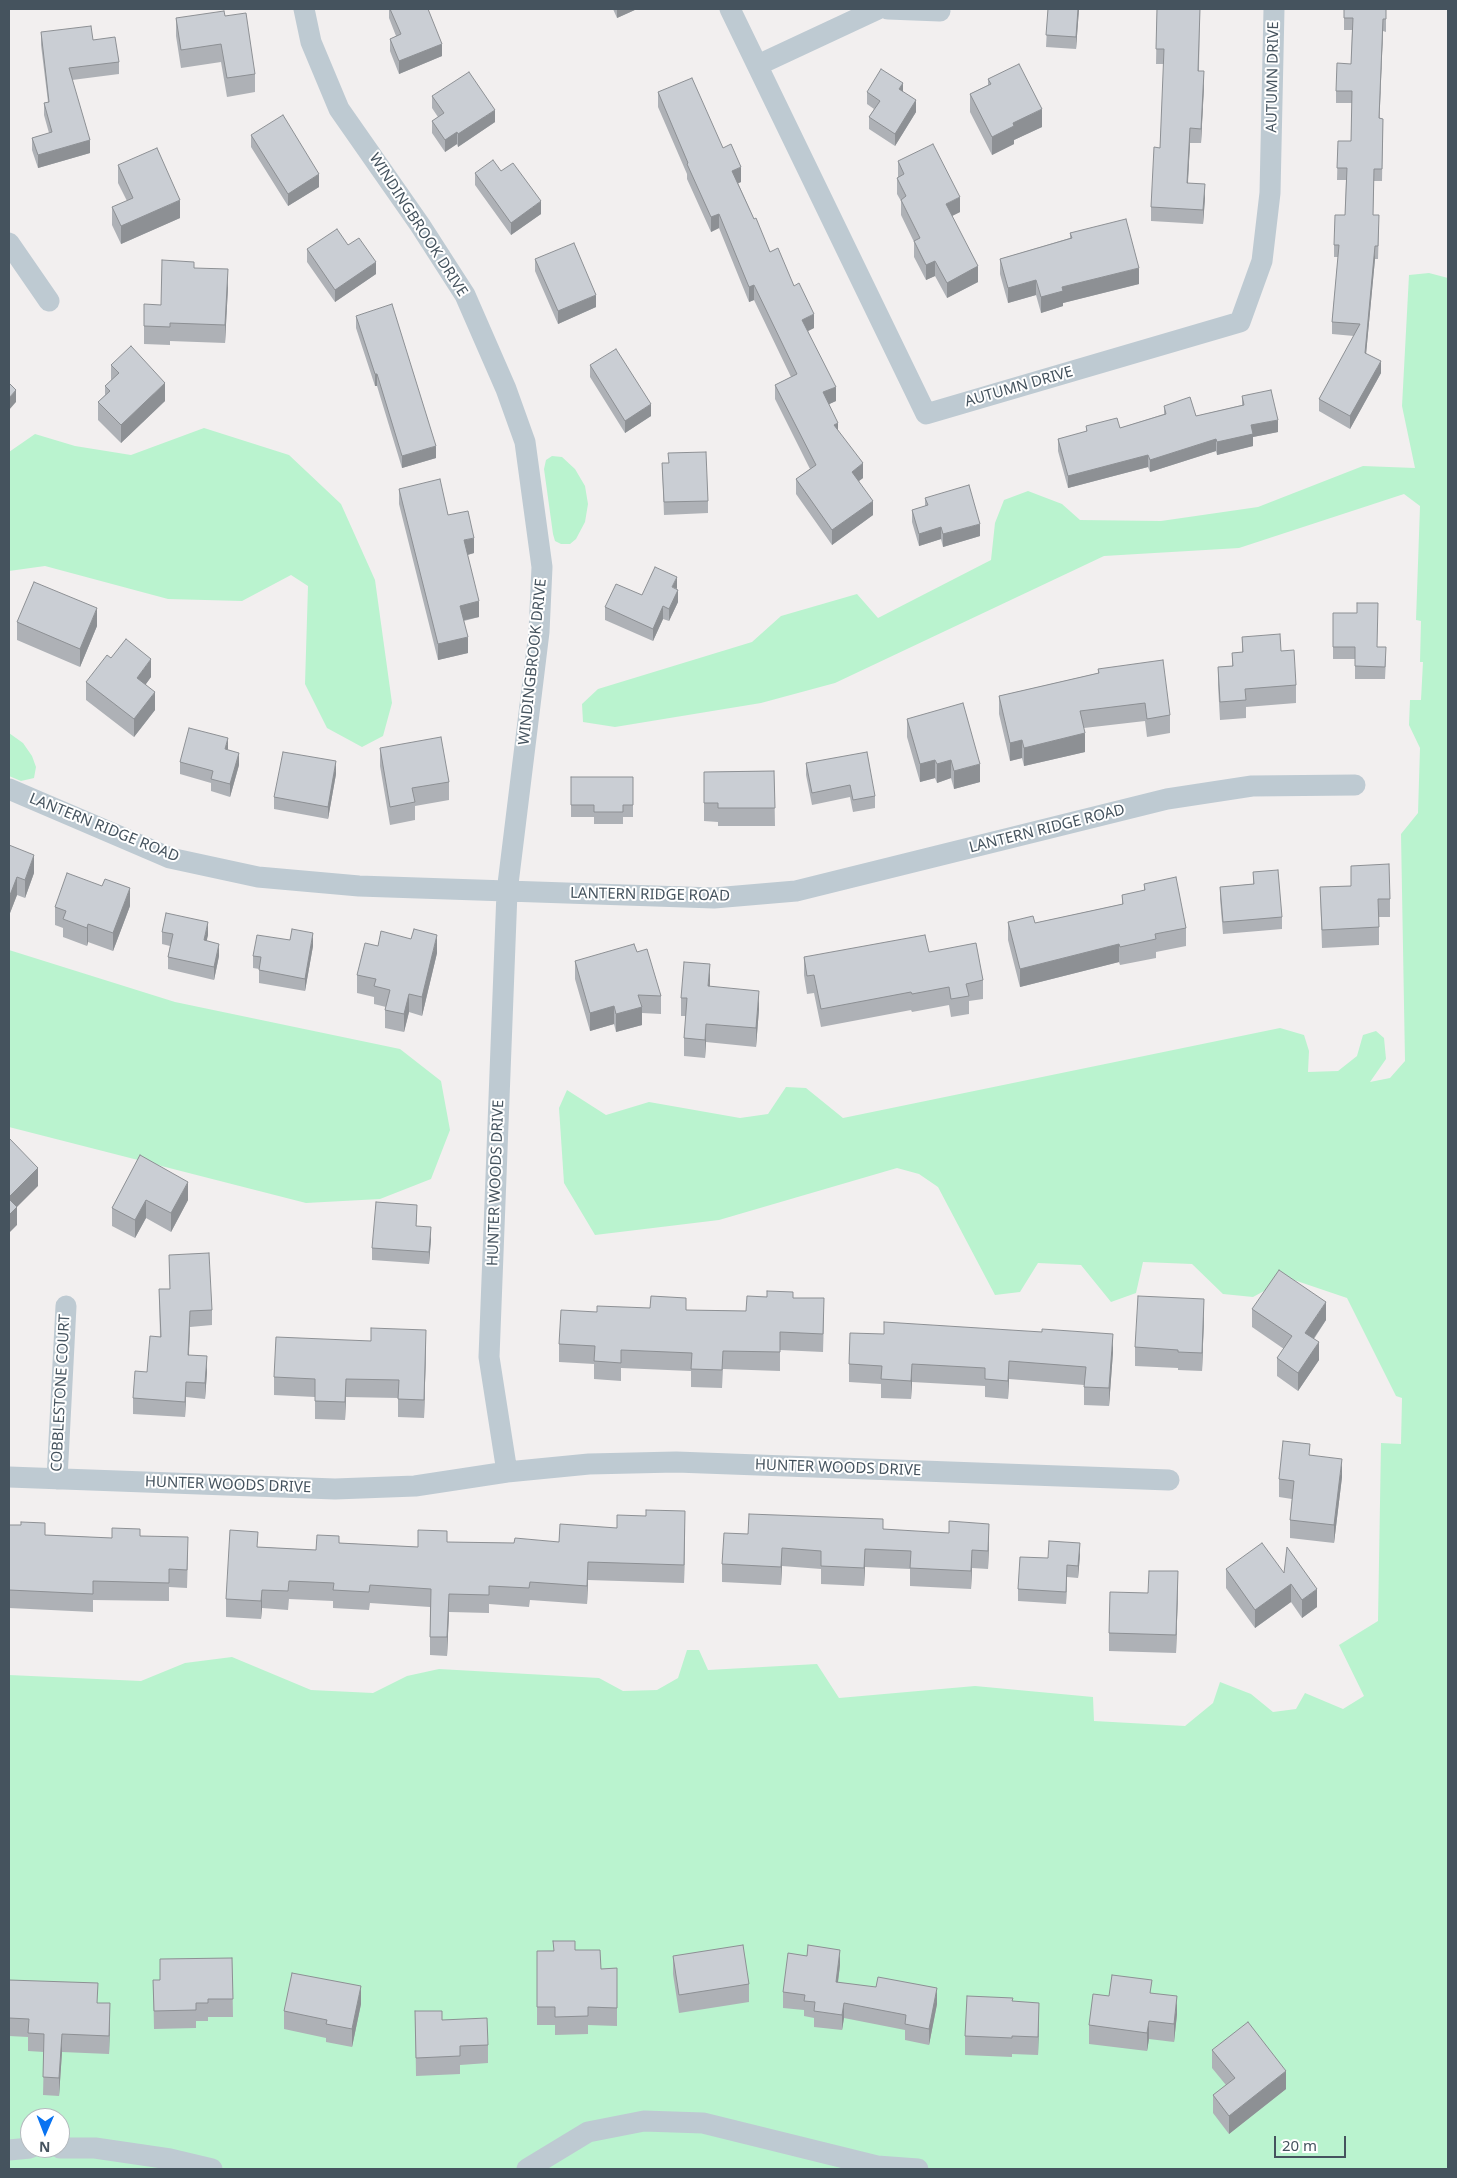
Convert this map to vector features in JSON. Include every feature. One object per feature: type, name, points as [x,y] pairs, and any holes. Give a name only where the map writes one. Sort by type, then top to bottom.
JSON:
[{"type":"street","name":"WINDINGBROOK DRIVE","points":[[304,9],[310,42],[339,108],[420,225],[465,295],[506,389],[525,442],[542,567],[542,586],[539,632],[507,892]]},
{"type":"street","name":"AUTUMN DRIVE","points":[[730,9],[926,414],[1240,322],[1262,261],[1270,193],[1274,9]]},
{"type":"street","points":[[758,65],[878,9]]},
{"type":"street","points":[[888,9],[940,11]]},
{"type":"street","points":[[9,243],[49,301]]},
{"type":"street","name":"LANTERN RIDGE ROAD","points":[[9,789],[170,858],[258,877],[359,886],[714,898],[796,891],[1167,799],[1252,786],[1355,785]]},
{"type":"street","name":"HUNTER WOODS DRIVE","points":[[507,892],[489,1357],[507,1472]]},
{"type":"street","name":"COBBLESTONE COURT","points":[[57,1479],[66,1306]]},
{"type":"street","name":"HUNTER WOODS DRIVE","points":[[9,1477],[335,1489],[414,1486],[507,1472],[589,1464],[676,1462],[1170,1480]]},
{"type":"street","points":[[527,2169],[588,2132],[644,2120],[703,2123],[877,2166],[918,2169]]},
{"type":"street","points":[[70,2148],[95,2148],[170,2159],[212,2169]]},
{"type":"green space","points":[[1429,273],[1448,278],[1448,2169],[9,2169],[9,1675],[141,1681],[185,1663],[232,1657],[311,1690],[373,1693],[407,1676],[439,1669],[599,1678],[623,1691],[657,1690],[678,1678],[687,1650],[699,1650],[708,1670],[817,1664],[839,1698],[975,1686],[1093,1697],[1094,1721],[1185,1726],[1213,1703],[1220,1682],[1251,1694],[1273,1712],[1296,1709],[1305,1693],[1343,1709],[1364,1696],[1339,1645],[1378,1621],[1381,1443],[1401,1444],[1402,1398],[1396,1396],[1347,1298],[1288,1278],[1253,1297],[1223,1294],[1192,1264],[1143,1262],[1136,1293],[1111,1302],[1081,1265],[1038,1263],[1020,1292],[995,1295],[938,1187],[919,1174],[897,1168],[719,1220],[595,1235],[564,1183],[559,1108],[567,1090],[606,1115],[649,1102],[740,1118],[768,1114],[786,1087],[806,1088],[843,1118],[1280,1028],[1304,1035],[1309,1051],[1308,1072],[1338,1071],[1357,1056],[1363,1035],[1376,1031],[1384,1038],[1386,1059],[1370,1082],[1390,1078],[1405,1061],[1401,834],[1418,813],[1420,748],[1409,725],[1410,700],[1421,700],[1423,662],[1420,662],[1421,621],[1416,620],[1420,506],[1404,494],[1239,548],[1104,556],[835,683],[761,703],[615,727],[583,722],[582,704],[598,689],[752,642],[781,616],[857,594],[878,618],[991,560],[995,523],[1004,500],[1028,491],[1062,504],[1080,520],[1161,521],[1258,507],[1363,466],[1415,468],[1402,406],[1409,275]]},
{"type":"green space","points":[[204,428],[289,455],[341,504],[375,580],[392,703],[383,736],[362,747],[327,728],[305,684],[308,586],[291,575],[242,601],[168,599],[45,566],[9,571],[9,452],[35,434],[75,446],[131,455]]},
{"type":"green space","points":[[552,456],[562,457],[575,469],[585,486],[588,504],[585,522],[576,539],[570,544],[561,544],[555,541],[553,534],[544,469],[546,460]]},
{"type":"green space","points":[[9,733],[23,743],[32,756],[36,767],[34,778],[21,781],[9,776]]},
{"type":"green space","points":[[9,950],[175,1002],[400,1049],[441,1081],[450,1130],[431,1179],[380,1199],[306,1203],[9,1127]]},
{"type":"building","points":[[390,9],[428,9],[442,44],[399,61],[390,39],[401,34]]},
{"type":"building","points":[[1048,9],[1078,9],[1076,37],[1046,35]]},
{"type":"building","points":[[1157,9],[1200,9],[1198,71],[1204,71],[1201,129],[1190,128],[1187,183],[1205,184],[1203,210],[1151,207],[1154,147],[1160,148],[1164,49],[1156,49]]},
{"type":"building","points":[[1344,9],[1386,9],[1386,19],[1383,19],[1379,118],[1383,119],[1382,169],[1374,169],[1373,215],[1379,215],[1378,246],[1375,246],[1365,353],[1381,361],[1350,416],[1319,399],[1360,324],[1332,322],[1339,245],[1334,245],[1335,215],[1345,215],[1347,168],[1337,168],[1338,141],[1351,141],[1352,91],[1336,91],[1337,63],[1351,64],[1353,18],[1344,18]]},
{"type":"building","points":[[224,11],[225,16],[246,13],[255,74],[227,78],[221,44],[181,50],[176,18]]},
{"type":"building","points":[[91,26],[93,40],[115,37],[119,62],[69,68],[90,140],[38,155],[32,138],[52,132],[44,103],[49,102],[41,32]]},
{"type":"building","points":[[1019,64],[1042,109],[1013,123],[1014,126],[992,137],[970,94],[991,84],[988,79]]},
{"type":"building","points":[[881,69],[903,83],[899,89],[916,100],[895,134],[869,117],[880,101],[867,92]]},
{"type":"building","points":[[469,72],[495,110],[458,134],[457,132],[445,140],[432,121],[444,113],[432,96]]},
{"type":"building","points":[[692,78],[723,148],[731,144],[741,167],[732,171],[754,219],[756,218],[770,252],[778,248],[794,286],[799,283],[814,314],[802,320],[836,387],[823,392],[838,423],[834,425],[863,463],[852,472],[873,501],[832,530],[796,479],[816,465],[775,385],[797,374],[754,285],[749,287],[719,214],[711,217],[658,92]]},
{"type":"building","points":[[283,115],[319,174],[288,194],[251,135]]},
{"type":"building","points":[[933,144],[960,197],[946,204],[978,266],[947,283],[935,261],[926,265],[914,241],[920,238],[901,200],[906,196],[897,178],[904,174],[898,161]]},
{"type":"building","points":[[157,148],[180,200],[121,226],[112,207],[133,198],[118,165]]},
{"type":"building","points":[[493,160],[501,171],[513,163],[541,201],[511,223],[475,173]]},
{"type":"building","points":[[1126,219],[1139,268],[1062,287],[1063,291],[1041,297],[1036,280],[1008,288],[1000,259],[1072,238],[1070,233]]},
{"type":"building","points":[[337,229],[348,245],[359,238],[376,262],[335,290],[307,249]]},
{"type":"building","points":[[574,243],[596,295],[558,311],[535,259]]},
{"type":"building","points":[[162,260],[194,262],[194,268],[228,269],[225,325],[170,323],[170,327],[144,326],[144,304],[161,305]]},
{"type":"building","points":[[392,304],[436,446],[402,456],[377,374],[375,374],[356,316]]},
{"type":"building","points":[[131,346],[165,383],[121,425],[98,402],[110,391],[105,386],[119,373],[111,365]]},
{"type":"building","points":[[616,349],[651,404],[625,421],[590,365]]},
{"type":"building","points":[[9,383],[16,390],[9,398]]},
{"type":"building","points":[[1271,390],[1278,420],[1251,425],[1253,434],[1217,442],[1216,439],[1150,460],[1148,455],[1068,476],[1058,439],[1087,431],[1086,426],[1117,418],[1120,428],[1166,414],[1164,406],[1190,397],[1196,416],[1244,405],[1242,396]]},
{"type":"building","points":[[706,452],[708,501],[664,502],[662,463],[669,463],[668,453]]},
{"type":"building","points":[[440,479],[448,515],[468,511],[474,538],[464,540],[479,601],[460,606],[468,637],[438,644],[399,489]]},
{"type":"building","points":[[969,485],[980,524],[943,534],[941,527],[919,534],[912,510],[928,505],[925,498]]},
{"type":"building","points":[[655,567],[677,577],[672,587],[678,590],[669,609],[663,606],[653,629],[605,607],[616,584],[642,595]]},
{"type":"building","points":[[34,582],[97,608],[80,649],[17,622]]},
{"type":"building","points":[[1357,603],[1378,603],[1377,647],[1386,647],[1385,667],[1355,666],[1355,647],[1333,647],[1333,613],[1357,613]]},
{"type":"building","points":[[1280,634],[1281,651],[1294,650],[1296,685],[1245,689],[1246,700],[1220,702],[1218,667],[1233,666],[1232,653],[1243,652],[1242,637]]},
{"type":"building","points":[[126,639],[151,659],[137,678],[155,692],[134,719],[86,682],[107,655],[111,658]]},
{"type":"building","points":[[1163,660],[1170,715],[1147,719],[1145,703],[1080,711],[1085,733],[1024,748],[1022,740],[1010,743],[999,696],[1099,673],[1098,669]]},
{"type":"building","points":[[963,703],[980,764],[954,771],[951,760],[937,764],[935,760],[920,764],[907,719]]},
{"type":"building","points":[[189,728],[228,738],[225,749],[239,753],[230,784],[211,779],[213,771],[180,762]]},
{"type":"building","points":[[441,737],[449,782],[412,788],[415,802],[390,807],[380,748]]},
{"type":"building","points":[[283,752],[336,761],[328,807],[274,797]]},
{"type":"building","points":[[867,752],[875,796],[853,800],[850,785],[812,793],[806,763]]},
{"type":"building","points":[[774,771],[775,808],[718,808],[718,803],[704,803],[704,772]]},
{"type":"building","points":[[571,777],[633,777],[633,805],[623,805],[623,812],[594,812],[594,805],[571,805]]},
{"type":"building","points":[[9,845],[34,855],[25,880],[17,877],[10,895],[9,895]]},
{"type":"building","points":[[1389,864],[1390,899],[1378,899],[1379,927],[1322,930],[1320,887],[1351,886],[1351,866]]},
{"type":"building","points":[[1278,870],[1282,917],[1223,922],[1220,887],[1254,884],[1253,872]]},
{"type":"building","points":[[67,873],[102,886],[105,879],[130,888],[113,933],[88,924],[87,928],[63,919],[66,911],[55,907]]},
{"type":"building","points":[[1176,877],[1186,928],[1155,934],[1156,939],[1120,947],[1119,944],[1020,969],[1008,922],[1033,916],[1035,923],[1123,904],[1122,895],[1145,890],[1144,884]]},
{"type":"building","points":[[166,913],[208,922],[204,940],[219,944],[214,967],[168,957],[173,934],[162,932]]},
{"type":"building","points":[[292,929],[313,933],[305,979],[259,970],[261,957],[253,956],[257,935],[290,940]]},
{"type":"building","points":[[414,929],[437,935],[422,997],[409,994],[404,1014],[385,1010],[390,990],[374,986],[376,979],[357,975],[365,943],[378,946],[381,931],[411,939]]},
{"type":"building","points":[[925,935],[929,952],[976,943],[983,980],[966,984],[969,996],[951,999],[949,987],[912,994],[911,992],[821,1009],[814,975],[807,976],[804,957]]},
{"type":"building","points":[[634,944],[637,952],[647,949],[661,996],[638,995],[642,1007],[616,1014],[614,1006],[590,1013],[575,961]]},
{"type":"building","points":[[684,962],[710,964],[708,986],[759,991],[756,1028],[706,1024],[705,1040],[684,1038],[687,998],[681,998]]},
{"type":"building","points":[[9,1138],[38,1168],[9,1197]]},
{"type":"building","points":[[140,1155],[188,1182],[171,1213],[146,1200],[135,1220],[112,1208]]},
{"type":"building","points":[[9,1199],[17,1207],[9,1215]]},
{"type":"building","points":[[376,1202],[417,1205],[416,1226],[431,1227],[429,1252],[372,1248]]},
{"type":"building","points":[[209,1253],[212,1310],[190,1311],[188,1355],[207,1356],[205,1383],[186,1382],[185,1402],[133,1398],[135,1371],[147,1372],[150,1336],[161,1337],[159,1289],[170,1289],[169,1255]]},
{"type":"building","points":[[1279,1270],[1326,1302],[1305,1333],[1319,1342],[1298,1373],[1277,1358],[1292,1336],[1252,1309]]},
{"type":"building","points":[[767,1291],[793,1292],[793,1298],[824,1298],[823,1334],[780,1332],[780,1352],[723,1351],[722,1370],[691,1369],[692,1353],[621,1350],[621,1363],[594,1361],[595,1346],[559,1344],[561,1310],[597,1312],[597,1306],[650,1308],[651,1296],[686,1298],[686,1310],[746,1311],[747,1296],[767,1297]]},
{"type":"building","points":[[1138,1296],[1204,1299],[1202,1353],[1135,1347]]},
{"type":"building","points":[[884,1322],[1042,1332],[1042,1329],[1113,1334],[1109,1388],[1084,1387],[1086,1367],[1009,1361],[1008,1381],[985,1379],[985,1368],[912,1364],[911,1381],[881,1379],[882,1366],[849,1364],[850,1333],[884,1334]]},
{"type":"building","points":[[371,1328],[426,1330],[424,1400],[398,1399],[399,1380],[346,1379],[345,1402],[315,1401],[315,1379],[274,1377],[276,1337],[371,1341]]},
{"type":"building","points":[[1283,1441],[1310,1444],[1309,1455],[1342,1459],[1334,1525],[1290,1520],[1294,1481],[1279,1479]]},
{"type":"building","points":[[646,1510],[685,1511],[684,1565],[588,1562],[587,1586],[530,1582],[529,1588],[489,1586],[489,1595],[449,1594],[447,1637],[430,1637],[431,1589],[370,1585],[369,1592],[333,1590],[334,1583],[289,1581],[288,1591],[262,1590],[261,1601],[226,1599],[230,1530],[258,1532],[257,1547],[316,1550],[317,1535],[339,1536],[339,1543],[418,1547],[418,1530],[447,1531],[447,1542],[514,1543],[515,1538],[559,1542],[560,1524],[617,1528],[617,1515],[646,1516]]},
{"type":"building","points":[[749,1514],[883,1519],[883,1529],[949,1533],[949,1521],[989,1524],[988,1551],[972,1550],[971,1571],[910,1568],[911,1551],[865,1549],[864,1568],[821,1566],[821,1551],[782,1548],[781,1567],[722,1564],[724,1533],[748,1534]]},
{"type":"building","points":[[21,1522],[45,1523],[45,1535],[112,1538],[112,1528],[140,1529],[140,1536],[188,1537],[187,1570],[169,1569],[169,1583],[93,1581],[93,1594],[9,1590],[9,1525],[21,1525]]},
{"type":"building","points":[[1049,1541],[1080,1543],[1078,1566],[1067,1565],[1066,1592],[1018,1589],[1020,1557],[1048,1558]]},
{"type":"building","points":[[1262,1543],[1284,1573],[1287,1547],[1317,1589],[1302,1600],[1291,1584],[1255,1610],[1226,1569]]},
{"type":"building","points":[[1149,1571],[1178,1571],[1176,1635],[1109,1633],[1110,1592],[1148,1593]]},
{"type":"building","points":[[553,1941],[575,1941],[575,1950],[600,1950],[601,1969],[617,1968],[617,2008],[588,2007],[588,2016],[555,2017],[555,2007],[537,2007],[537,1951],[554,1951]]},
{"type":"building","points":[[743,1945],[749,1984],[679,1995],[673,1956]]},
{"type":"building","points":[[808,1945],[840,1950],[836,1982],[876,1987],[878,1977],[937,1988],[929,2029],[905,2024],[906,2015],[844,2003],[842,2015],[814,2011],[815,2002],[804,2001],[805,1995],[783,1992],[788,1953],[807,1956]]},
{"type":"building","points":[[232,1958],[233,1999],[208,1999],[208,2003],[196,2003],[196,2010],[154,2011],[153,1980],[160,1980],[160,1959]]},
{"type":"building","points":[[292,1973],[361,1986],[352,2029],[326,2024],[327,2020],[284,2011]]},
{"type":"building","points":[[1112,1975],[1152,1980],[1150,1993],[1177,1996],[1174,2024],[1149,2021],[1147,2033],[1089,2025],[1093,1994],[1109,1996]]},
{"type":"building","points":[[9,1980],[98,1983],[97,2003],[110,2003],[109,2036],[62,2034],[59,2078],[43,2077],[44,2034],[28,2033],[29,2019],[9,2018]]},
{"type":"building","points":[[967,1996],[1013,1998],[1012,2001],[1039,2003],[1038,2037],[965,2036]]},
{"type":"building","points":[[415,2011],[442,2011],[442,2020],[487,2018],[488,2045],[460,2046],[460,2056],[416,2058]]},
{"type":"building","points":[[1248,2022],[1286,2071],[1229,2116],[1213,2095],[1235,2078],[1212,2050]]}]
